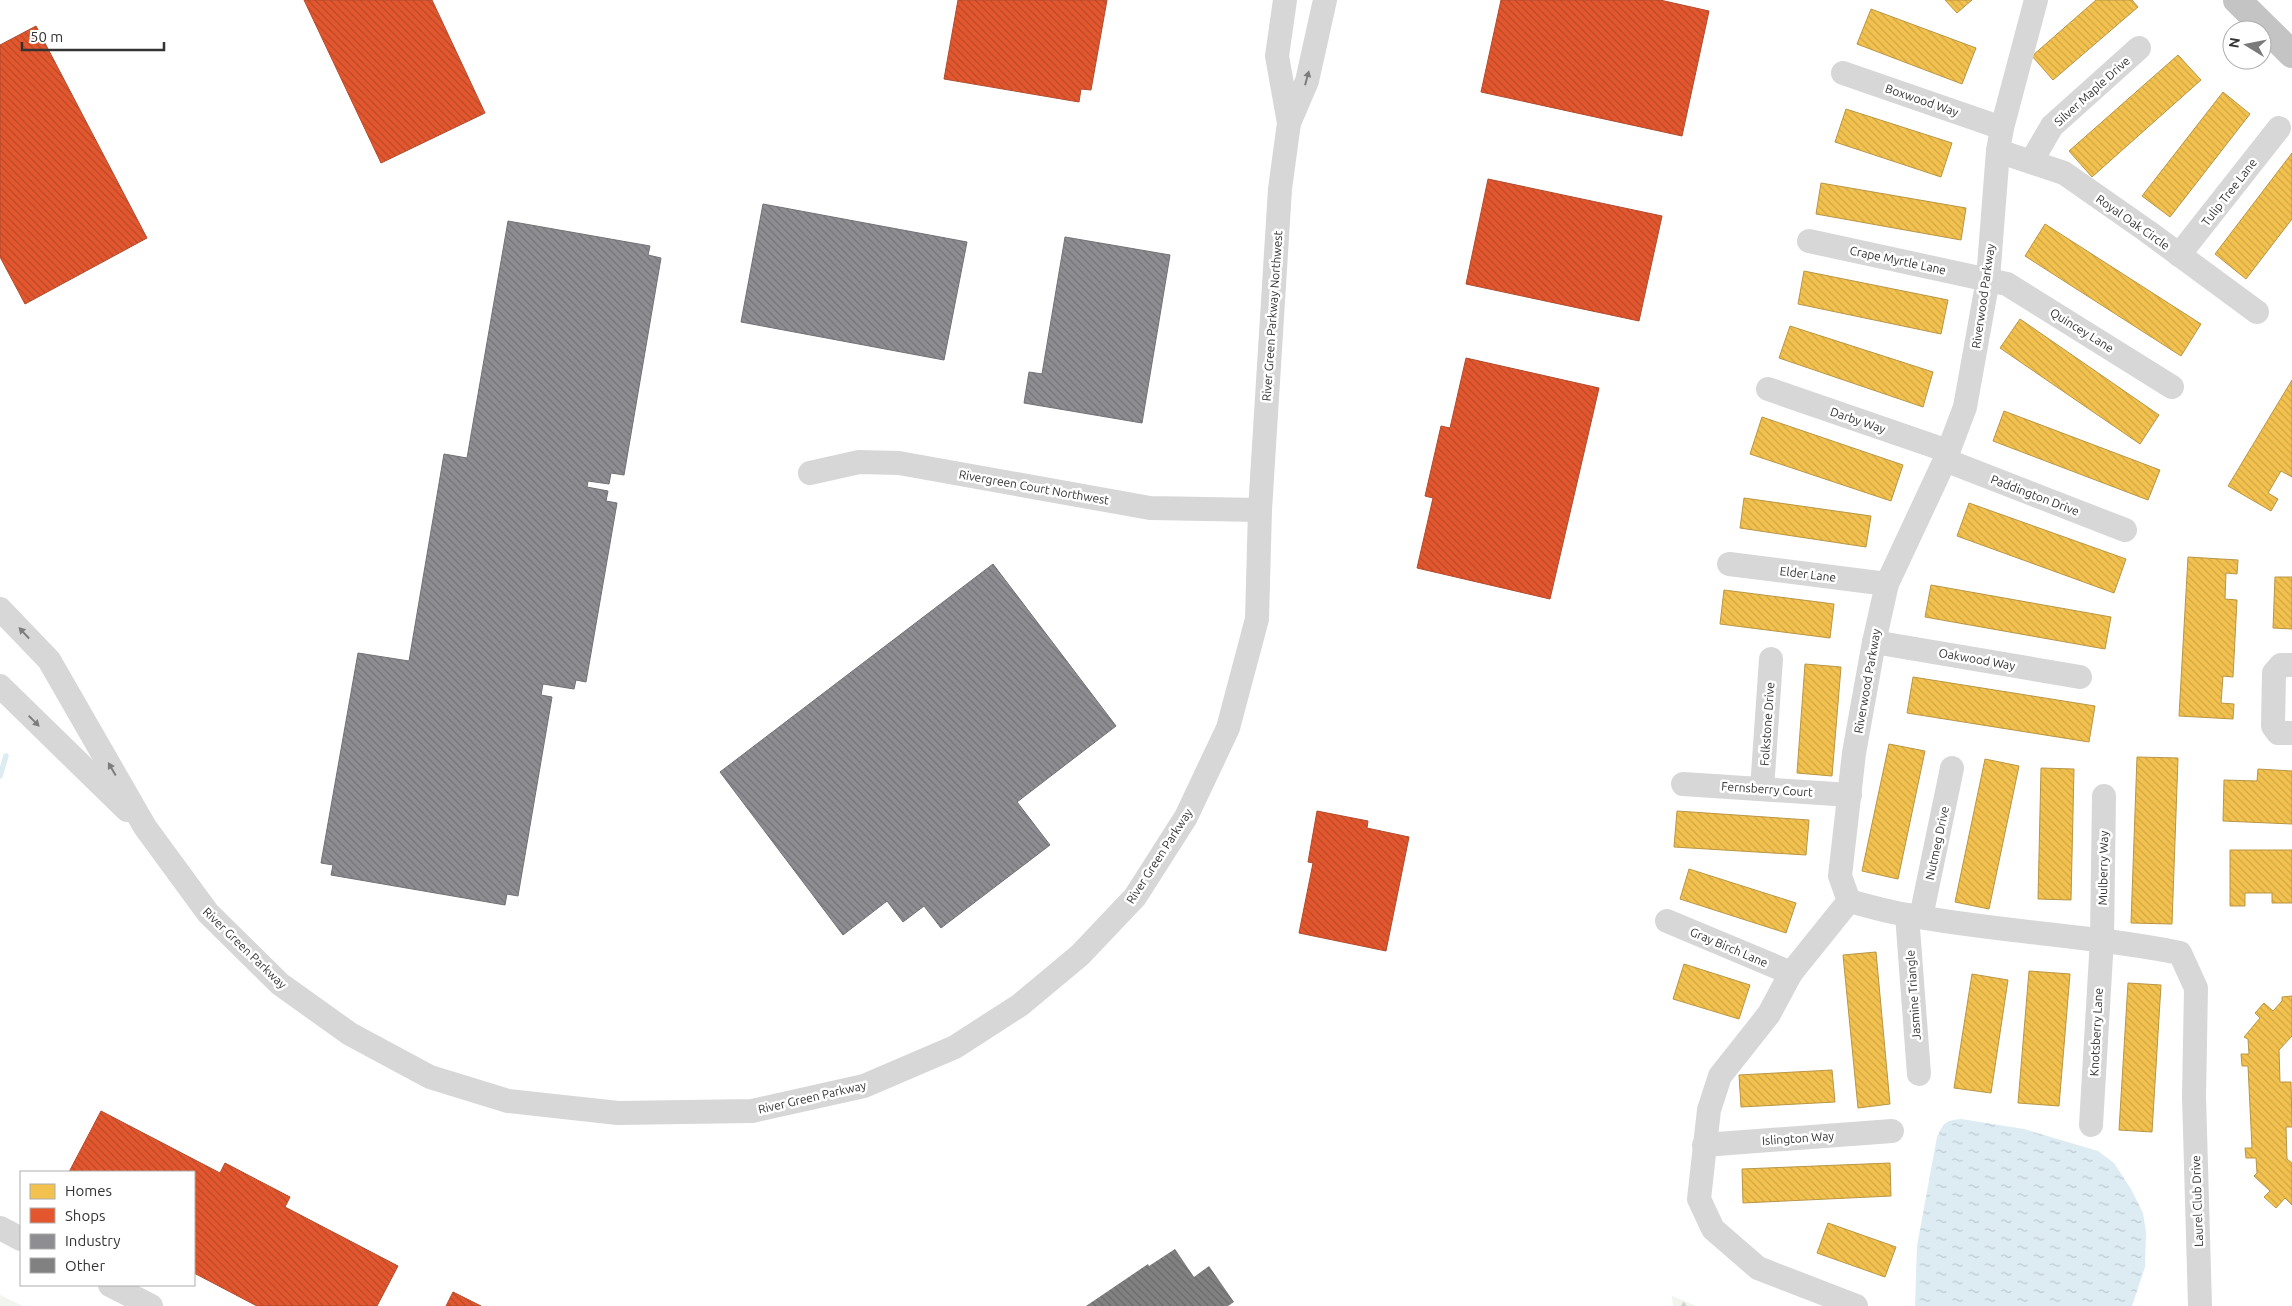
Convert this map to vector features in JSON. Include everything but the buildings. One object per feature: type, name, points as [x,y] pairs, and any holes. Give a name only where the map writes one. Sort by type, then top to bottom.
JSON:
[{"type":"highway","points":[[2236,0],[2292,54]]},
{"type":"street","name":"River Green Parkway Northwest","points":[[1286,0],[1277,56],[1289,123]]},
{"type":"street","name":"River Green Parkway Northwest","points":[[1260,510],[1280,189],[1289,123],[1307,81],[1326,0]]},
{"type":"street","name":"Riverwood Parkway","points":[[1849,901],[1840,876],[1861,708],[1874,642],[1887,584],[1947,456],[1965,407],[1988,279],[1998,151],[2002,128],[2037,0]]},
{"type":"street","name":"Silver Maple Drive","points":[[2031,162],[2052,126],[2139,48]]},
{"type":"street","name":"Boxwood Way","points":[[1843,73],[2002,128]]},
{"type":"street","name":"Tulip Tree Lane","points":[[2179,255],[2279,128]]},
{"type":"street","name":"Royal Oak Circle","points":[[1998,151],[2064,173],[2257,312]]},
{"type":"street","name":"Crape Myrtle Lane","points":[[1809,242],[1988,279]]},
{"type":"street","name":"Quincey Lane","points":[[1988,279],[2007,284],[2172,387]]},
{"type":"street","name":"Darby Way","points":[[1768,389],[1947,456]]},
{"type":"street","name":"Paddington Drive","points":[[1947,456],[2125,530]]},
{"type":"street","name":"Rivergreen Court Northwest","points":[[810,473],[859,462],[899,463],[1150,508],[1260,510]]},
{"type":"street","name":"River Green Parkway","points":[[0,609],[49,660],[144,826],[208,913],[280,984],[350,1034],[430,1077],[508,1101],[618,1113],[752,1111],[864,1086],[955,1048],[1020,1006],[1080,955],[1135,897],[1186,817],[1228,728],[1257,619],[1260,510]]},
{"type":"street","name":"Elder Lane","points":[[1729,564],[1887,584]]},
{"type":"street","name":"Oakwood Way","points":[[1874,642],[2080,677]]},
{"type":"street","name":"Folkstone Drive","points":[[1762,789],[1771,659]]},
{"type":"street","points":[[2292,665],[2282,665],[2274,673],[2273,726],[2278,733],[2292,733]]},
{"type":"street","name":"River Green Parkway","points":[[0,686],[83,770],[144,826]]},
{"type":"street","name":"Nutmeg Drive","points":[[1914,916],[1952,768]]},
{"type":"street","name":"Fernsberry Court","points":[[1683,784],[1850,795]]},
{"type":"street","name":"Mulberry Way","points":[[2102,939],[2104,796]]},
{"type":"street","points":[[1856,1306],[1758,1268],[1713,1228],[1699,1199],[1709,1110],[1720,1076],[1769,1014],[1791,973],[1849,901],[1914,916],[2044,934],[2102,939]]},
{"type":"street","name":"Jasmine Triangle","points":[[1914,916],[1919,1074]]},
{"type":"street","name":"Gray Birch Lane","points":[[1667,922],[1791,973]]},
{"type":"street","name":"Laurel Club Drive","points":[[2102,939],[2180,953],[2196,988],[2194,1096],[2200,1306]]},
{"type":"street","name":"Knotsberry Lane","points":[[2091,1125],[2102,939]]},
{"type":"street","name":"Islington Way","points":[[1704,1145],[1892,1131]]},
{"type":"street","points":[[0,1228],[20,1238]]},
{"type":"street","points":[[112,1286],[151,1306]]},
{"type":"green space","points":[[0,1295],[23,1306],[0,1306]]},
{"type":"green space","points":[[1672,1296],[1696,1306],[1673,1306]]},
{"type":"water","points":[[1961,1119],[2024,1129],[2098,1151],[2114,1163],[2131,1189],[2143,1213],[2146,1232],[2145,1267],[2132,1306],[1915,1306],[1917,1246],[1937,1137],[1941,1128],[1946,1123]]},
{"type":"waterway","points":[[0,776],[6,756]]}]
